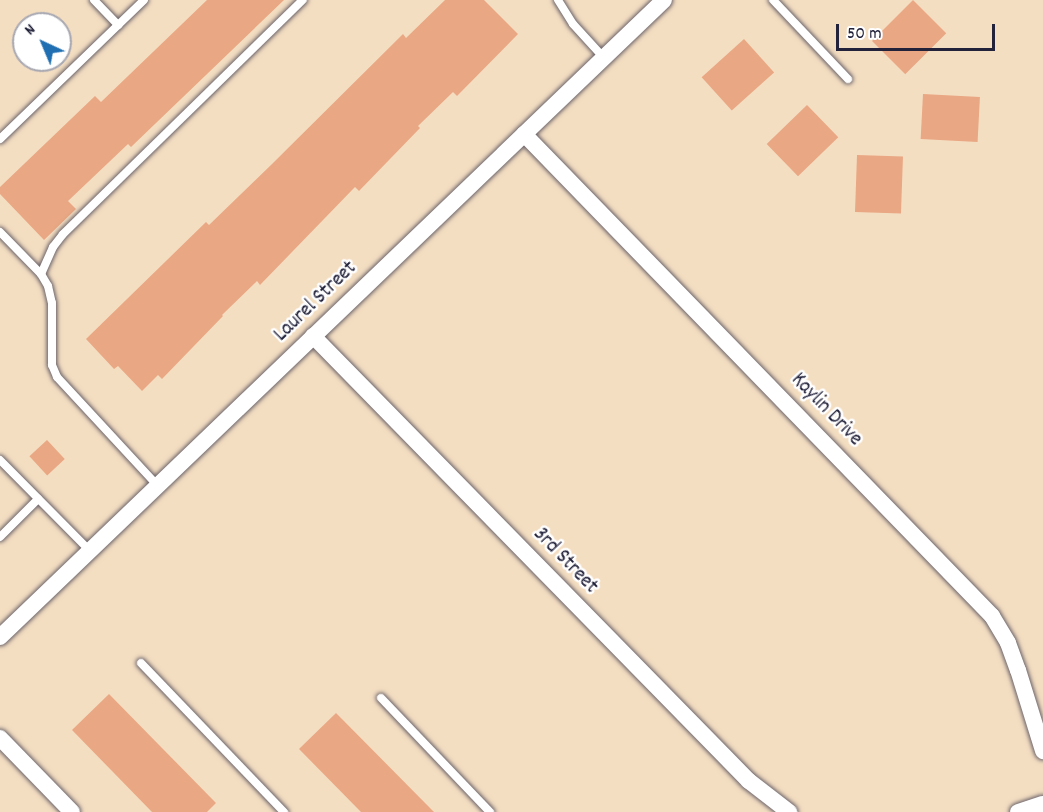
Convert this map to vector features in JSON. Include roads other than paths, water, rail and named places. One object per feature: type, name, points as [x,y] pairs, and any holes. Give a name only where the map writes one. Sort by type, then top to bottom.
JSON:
[{"type":"street","name":"Laurel Street","points":[[0,637],[664,0]]},
{"type":"street","name":"Kaylin Drive","points":[[524,134],[992,616],[1015,661],[1043,751]]},
{"type":"street","name":"3rd Street","points":[[314,336],[749,781],[789,812]]},
{"type":"street","points":[[0,738],[72,812]]},
{"type":"street","points":[[1017,812],[1043,804]]},
{"type":"lane","points":[[94,0],[118,25]]},
{"type":"lane","points":[[0,138],[144,0]]},
{"type":"lane","points":[[41,274],[53,247],[63,234],[303,0]]},
{"type":"lane","points":[[558,0],[573,24],[604,58]]},
{"type":"lane","points":[[772,0],[848,79]]},
{"type":"lane","points":[[0,232],[41,274],[48,286],[52,303],[52,365],[57,377],[157,485]]},
{"type":"lane","points":[[0,460],[89,550]]},
{"type":"lane","points":[[0,537],[38,499]]},
{"type":"lane","points":[[141,663],[284,812]]},
{"type":"lane","points":[[381,698],[490,812]]}]
